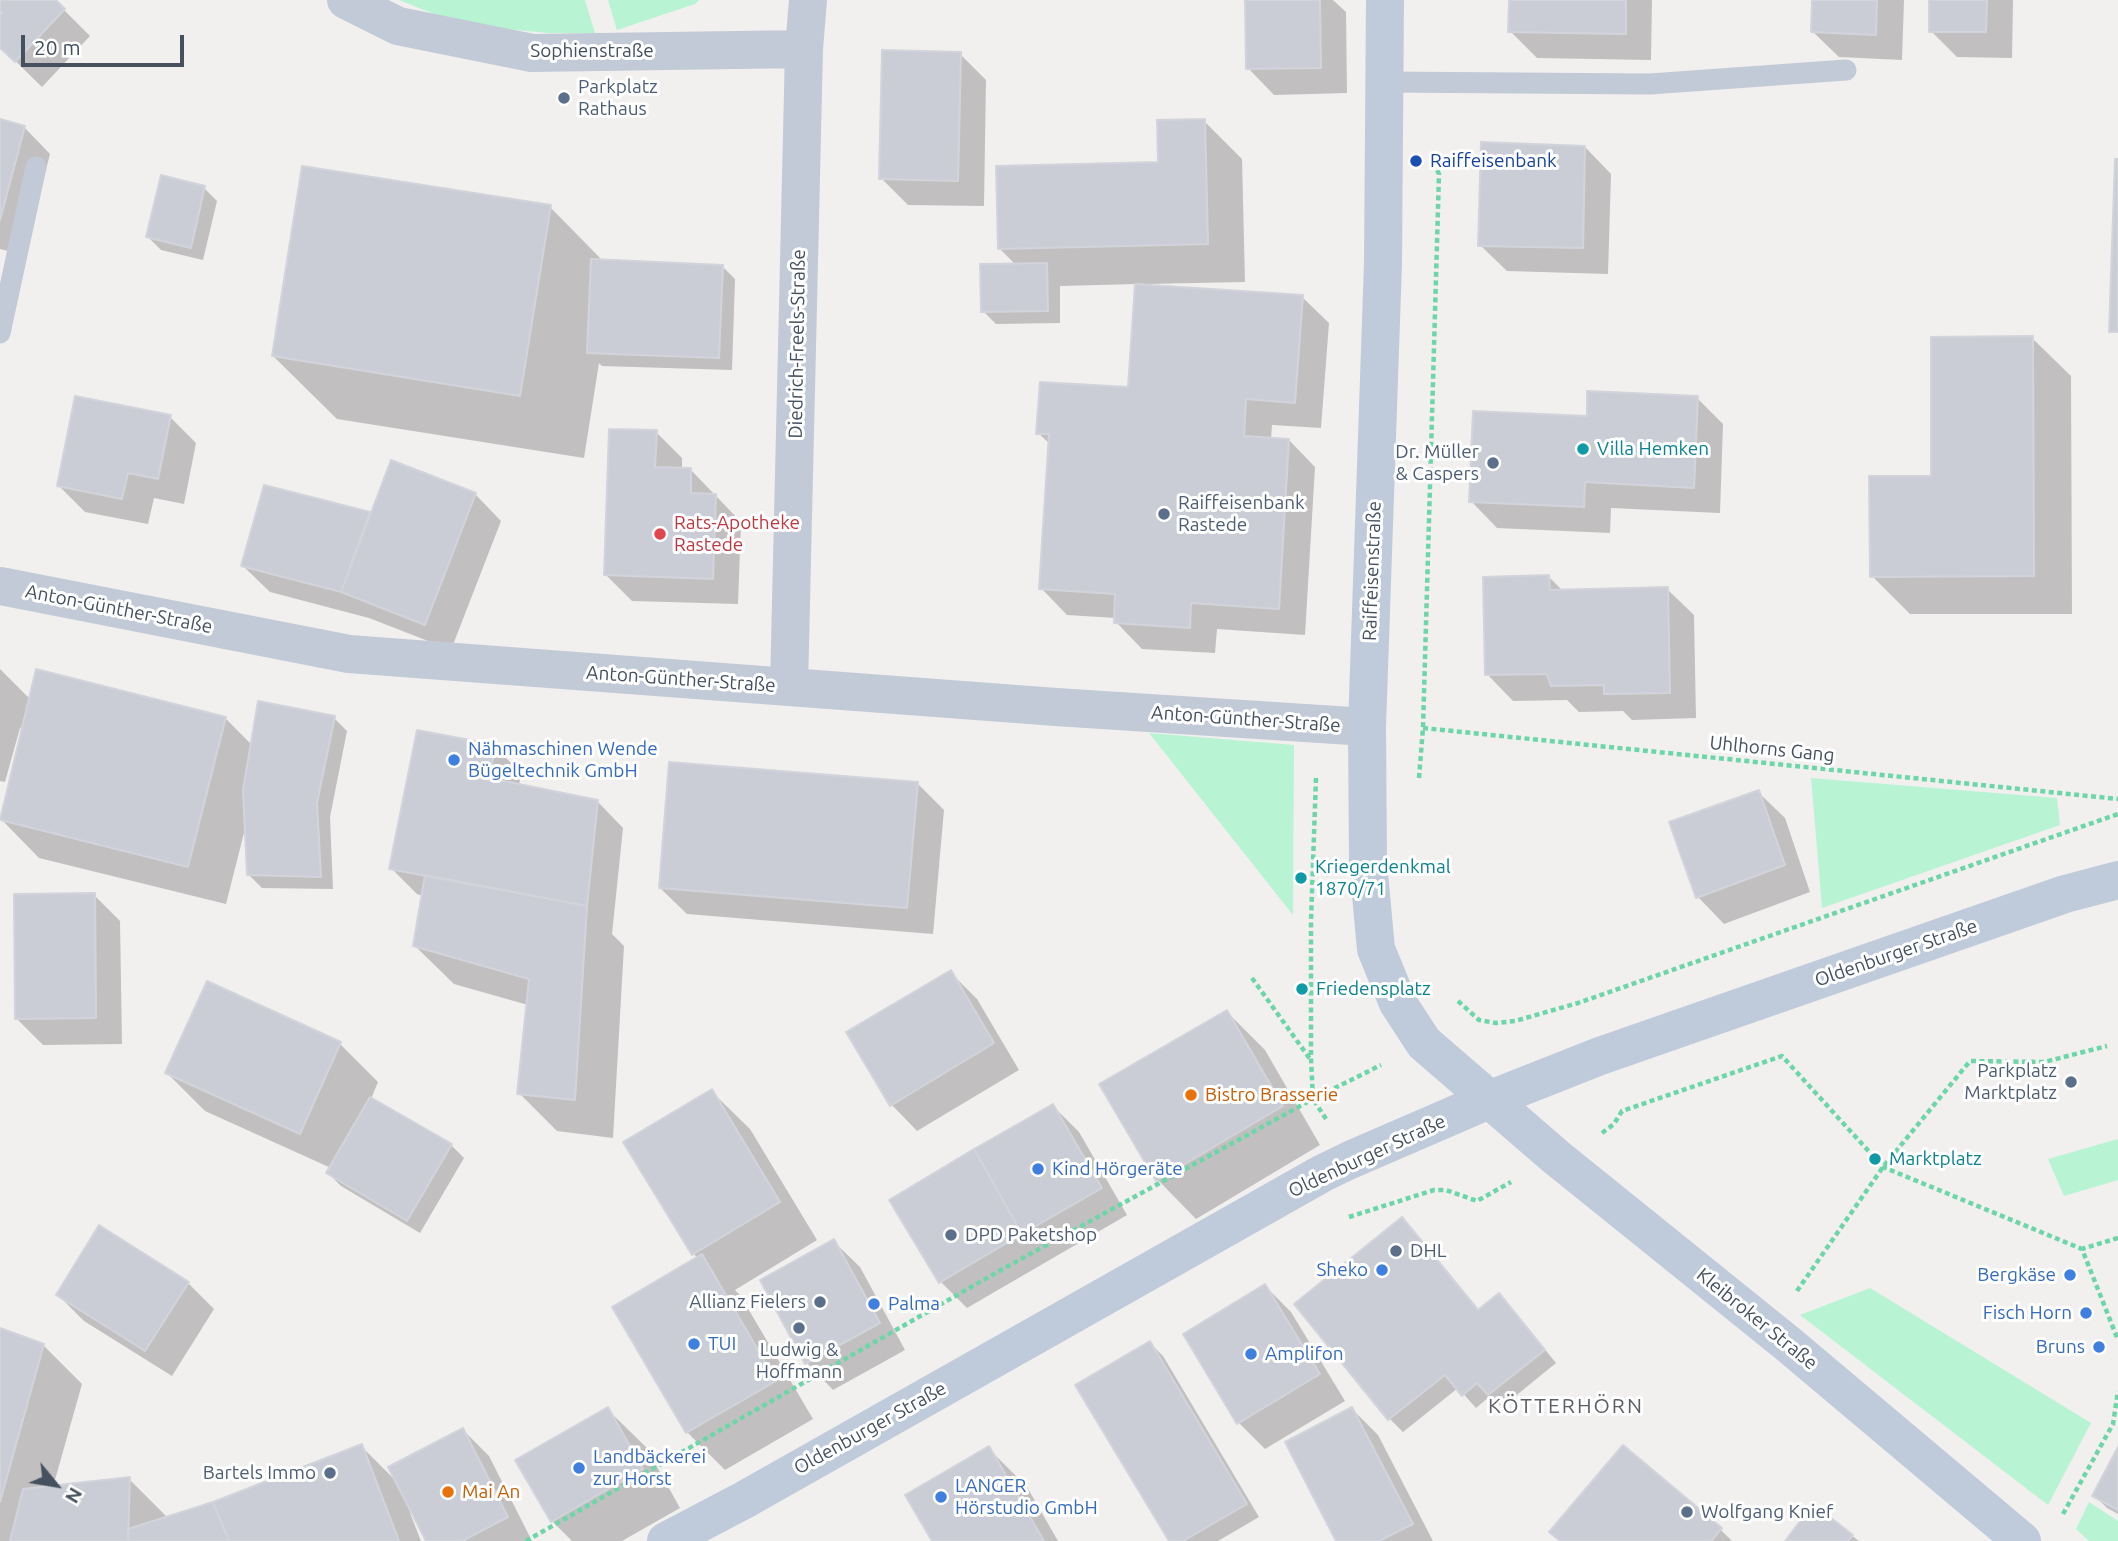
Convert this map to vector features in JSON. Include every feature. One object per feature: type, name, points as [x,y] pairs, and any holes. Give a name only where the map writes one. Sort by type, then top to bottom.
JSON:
[{"type":"street","name":"Sophienstraße","points":[[346,0],[398,26],[532,53],[804,49]]},
{"type":"street","name":"Diedrich-Freels-Straße","points":[[789,687],[804,49],[808,0]]},
{"type":"street","name":"Raiffeisenstraße","points":[[1385,0],[1383,262],[1367,727],[1368,863],[1376,949],[1398,1003],[1424,1043],[1491,1099]]},
{"type":"street","name":"Anton-Günther-Straße","points":[[0,586],[349,654],[1367,727]]},
{"type":"street","name":"Oldenburger Straße","points":[[666,1541],[744,1500],[1323,1172],[1491,1099],[1600,1056],[2065,894],[2118,880]]},
{"type":"street","name":"Kleibroker Straße","points":[[1491,1099],[1556,1157],[1788,1344],[2022,1541]]},
{"type":"lane","points":[[1384,82],[1650,84],[1846,70]]},
{"type":"lane","points":[[0,333],[36,167]]},
{"type":"path","points":[[1418,786],[1423,728],[1439,174],[1433,162]]},
{"type":"path","name":"Uhlhorns Gang","points":[[1423,728],[2118,799]]},
{"type":"path","points":[[1449,993],[1479,1020],[1496,1023],[1515,1021],[1578,1003],[2118,814]]},
{"type":"path","points":[[1252,978],[1311,1059],[1313,1099]]},
{"type":"path","points":[[526,1541],[1001,1270],[1313,1099],[1424,1043]]},
{"type":"path","points":[[1791,1300],[1882,1167],[1970,1061],[2044,1062],[2107,1046]]},
{"type":"path","points":[[1603,1132],[1614,1124],[1622,1111],[1783,1056],[1882,1167],[2082,1249],[2118,1238]]},
{"type":"path","points":[[1377,1208],[1434,1190],[1446,1190],[1477,1201]]},
{"type":"path","points":[[2082,1249],[2118,1340]]},
{"type":"path","points":[[2063,1514],[2113,1424],[2118,1391]]},
{"type":"green space","points":[[399,0],[585,0],[595,33],[549,33],[462,25]]},
{"type":"green space","points":[[608,0],[699,0],[695,4],[617,30]]},
{"type":"green space","points":[[1149,733],[1294,745],[1293,915]]},
{"type":"green space","points":[[1811,778],[2057,798],[2060,825],[1822,908]]},
{"type":"green space","points":[[2118,1139],[2118,1180],[2064,1196],[2048,1159]]},
{"type":"green space","points":[[1870,1288],[2091,1423],[2048,1505],[1800,1315]]},
{"type":"green space","points":[[2089,1502],[2118,1521],[2118,1541],[2089,1541],[2076,1529]]},
{"type":"building","points":[[0,0],[56,0],[65,9],[15,62],[0,48]]},
{"type":"building","points":[[1245,0],[1320,0],[1321,68],[1246,69]]},
{"type":"building","points":[[1509,0],[1626,0],[1626,34],[1508,32]]},
{"type":"building","points":[[1812,0],[1877,0],[1876,35],[1811,32]]},
{"type":"building","points":[[1929,0],[1987,0],[1986,32],[1929,32]]},
{"type":"building","points":[[882,50],[961,52],[958,181],[879,179]]},
{"type":"building","points":[[0,119],[25,126],[0,220]]},
{"type":"building","points":[[1205,119],[1208,244],[998,249],[996,166],[1158,162],[1157,120]]},
{"type":"building","points":[[1481,142],[1585,146],[1583,248],[1478,246]]},
{"type":"building","points":[[2115,159],[2118,159],[2118,332],[2109,332]]},
{"type":"building","points":[[302,166],[551,205],[520,396],[272,356]]},
{"type":"building","points":[[161,175],[205,186],[191,248],[146,237]]},
{"type":"building","points":[[591,259],[723,265],[719,358],[587,353]]},
{"type":"building","points":[[1047,263],[1048,311],[981,312],[980,264]]},
{"type":"building","name":"Raiffeisenbank Rastede","points":[[1135,284],[1303,295],[1295,403],[1246,399],[1244,436],[1289,439],[1279,609],[1191,603],[1190,628],[1114,623],[1115,594],[1039,589],[1049,434],[1036,434],[1040,382],[1128,387]]},
{"type":"building","points":[[2033,336],[2034,576],[1870,577],[1869,476],[1931,476],[1931,337]]},
{"type":"building","name":"Villa Hemken","points":[[1587,391],[1698,396],[1694,488],[1585,482],[1584,507],[1469,502],[1473,411],[1587,416]]},
{"type":"building","points":[[75,396],[171,415],[158,479],[128,473],[122,499],[57,486]]},
{"type":"building","name":"Rats-Apotheke Rastede","points":[[609,429],[657,430],[655,467],[691,468],[691,493],[716,494],[713,579],[604,575]]},
{"type":"building","points":[[391,460],[476,493],[425,625],[341,592]]},
{"type":"building","points":[[264,485],[370,512],[341,592],[241,566]]},
{"type":"building","points":[[1549,575],[1550,590],[1668,587],[1670,693],[1604,694],[1604,685],[1551,686],[1547,674],[1485,675],[1483,577]]},
{"type":"building","points":[[36,669],[226,717],[188,867],[0,820]]},
{"type":"building","points":[[258,701],[335,716],[317,803],[321,877],[247,875],[243,790]]},
{"type":"building","points":[[417,730],[496,745],[489,778],[598,800],[587,906],[389,869]]},
{"type":"building","points":[[669,762],[918,782],[907,908],[659,888]]},
{"type":"building","points":[[1759,790],[1785,865],[1696,898],[1669,822]]},
{"type":"building","points":[[425,875],[587,906],[575,1100],[517,1094],[529,979],[413,946]]},
{"type":"building","points":[[95,893],[96,1018],[15,1019],[14,894]]},
{"type":"building","points":[[951,970],[994,1043],[890,1106],[846,1032]]},
{"type":"building","points":[[207,981],[341,1042],[300,1134],[165,1073]]},
{"type":"building","name":"Bistro Brasserie","points":[[1227,1010],[1283,1106],[1156,1181],[1099,1084]]},
{"type":"building","points":[[712,1089],[780,1202],[692,1255],[623,1142]]},
{"type":"building","points":[[370,1097],[452,1144],[407,1221],[326,1173]]},
{"type":"building","name":"Kind Hörgeräte","points":[[1053,1104],[1102,1188],[1022,1234],[974,1149]]},
{"type":"building","points":[[974,1149],[1022,1234],[939,1283],[889,1200]]},
{"type":"building","points":[[1402,1217],[1478,1310],[1499,1293],[1545,1350],[1488,1395],[1477,1383],[1462,1396],[1445,1375],[1388,1420],[1294,1304]]},
{"type":"building","points":[[99,1225],[189,1282],[145,1351],[56,1295]]},
{"type":"building","name":"Allianz Fielers","points":[[834,1239],[880,1323],[805,1364],[760,1280]]},
{"type":"building","name":"TUI","points":[[702,1254],[776,1381],[686,1433],[612,1307]]},
{"type":"building","name":"Amplifon","points":[[1265,1284],[1320,1374],[1237,1424],[1183,1334]]},
{"type":"building","points":[[0,1328],[44,1344],[0,1502]]},
{"type":"building","points":[[1150,1341],[1247,1504],[1183,1541],[1169,1541],[1075,1385]]},
{"type":"building","points":[[608,1407],[643,1469],[551,1522],[515,1460]]},
{"type":"building","points":[[1352,1407],[1413,1524],[1379,1541],[1336,1541],[1285,1442]]},
{"type":"building","name":"Mai An","points":[[463,1428],[508,1517],[462,1541],[426,1541],[388,1467]]},
{"type":"building","name":"Bartels Immo","points":[[362,1444],[399,1541],[229,1541],[213,1502]]},
{"type":"building","points":[[1623,1445],[1722,1528],[1711,1541],[1560,1541],[1549,1532]]},
{"type":"building","points":[[989,1446],[1044,1541],[932,1541],[905,1495]]},
{"type":"building","points":[[2118,1447],[2118,1510],[2092,1496]]},
{"type":"building","points":[[130,1477],[128,1541],[10,1541],[23,1489]]},
{"type":"building","points":[[213,1502],[229,1541],[128,1541],[128,1529]]},
{"type":"building","points":[[1813,1504],[1853,1535],[1848,1541],[1785,1541]]},
{"type":"place","name":"Parkplatz Rathaus","points":[[564,98]]},
{"type":"place","name":"Raiffeisenbank","points":[[1416,161]]},
{"type":"place","name":"Villa Hemken","points":[[1583,449]]},
{"type":"place","name":"Dr. Müller & Caspers","points":[[1493,463]]},
{"type":"place","name":"Raiffeisenbank Rastede","points":[[1164,514]]},
{"type":"place","name":"Rats-Apotheke Rastede","points":[[660,534]]},
{"type":"place","name":"Nähmaschinen Wende Bügeltechnik GmbH","points":[[454,760]]},
{"type":"place","name":"Kriegerdenkmal 1870/71","points":[[1301,878]]},
{"type":"place","name":"Friedensplatz","points":[[1302,989]]},
{"type":"place","name":"Parkplatz Marktplatz","points":[[2071,1082]]},
{"type":"place","name":"Bistro Brasserie","points":[[1191,1095]]},
{"type":"place","name":"Marktplatz","points":[[1875,1159]]},
{"type":"place","name":"Kind Hörgeräte","points":[[1038,1169]]},
{"type":"place","name":"DPD Paketshop","points":[[951,1235]]},
{"type":"place","name":"DHL","points":[[1396,1251]]},
{"type":"place","name":"Sheko","points":[[1382,1270]]},
{"type":"place","name":"Bergkäse","points":[[2070,1275]]},
{"type":"place","name":"Allianz Fielers","points":[[820,1302]]},
{"type":"place","name":"Palma","points":[[874,1304]]},
{"type":"place","name":"Fisch Horn","points":[[2086,1313]]},
{"type":"place","name":"Ludwig & Hoffmann","points":[[799,1328]]},
{"type":"place","name":"TUI","points":[[694,1344]]},
{"type":"place","name":"Bruns","points":[[2099,1347]]},
{"type":"place","name":"Amplifon","points":[[1251,1354]]},
{"type":"place","name":"Landbäckerei zur Horst","points":[[579,1468]]},
{"type":"place","name":"Bartels Immo","points":[[330,1473]]},
{"type":"place","name":"Mai An","points":[[448,1492]]},
{"type":"place","name":"LANGER Hörstudio GmbH","points":[[941,1497]]},
{"type":"place","name":"Wolfgang Knief","points":[[1687,1512]]},
{"type":"district","name":"KÖTTERHÖRN","points":[[1566,1406]]}]
